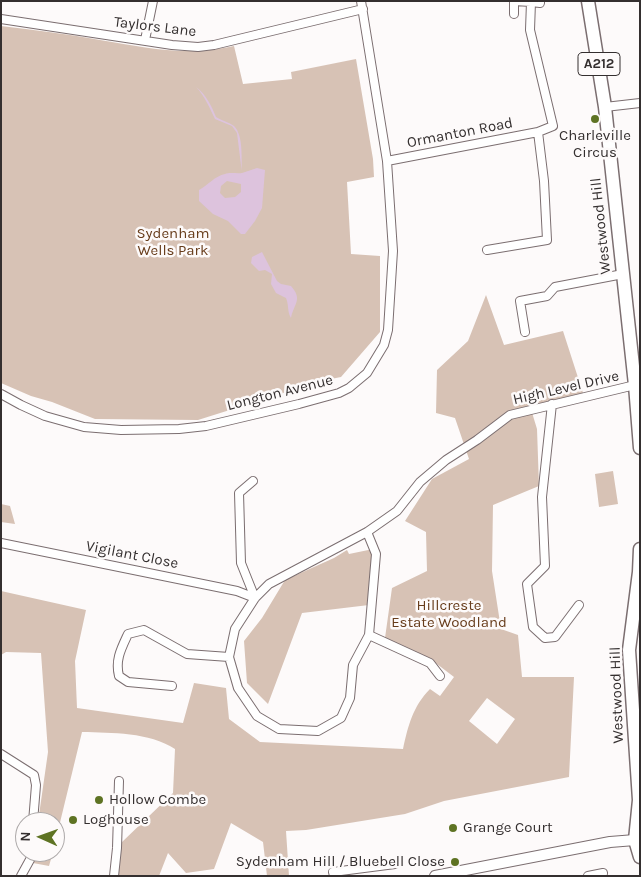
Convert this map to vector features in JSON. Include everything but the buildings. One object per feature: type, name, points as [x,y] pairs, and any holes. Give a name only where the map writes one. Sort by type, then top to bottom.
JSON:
[{"type":"main road","name":"Westwood Hill","points":[[588,1],[605,107],[636,385],[640,448]]},
{"type":"main road","name":"Westwood Hill","points":[[640,549],[629,650],[639,800],[638,841],[640,857]]},
{"type":"street","points":[[145,40],[153,1]]},
{"type":"street","points":[[514,14],[514,1],[540,1]]},
{"type":"street","points":[[487,250],[548,240],[538,132],[553,126],[530,30],[531,2]]},
{"type":"street","name":"Taylors Lane","points":[[1,19],[186,46],[214,45],[362,5]]},
{"type":"street","name":"Longton Avenue","points":[[1,394],[46,416],[84,426],[122,430],[179,429],[206,426],[299,404],[349,388],[367,372],[384,345],[388,330],[393,251],[387,161],[362,5]]},
{"type":"street","points":[[605,107],[640,103]]},
{"type":"street","name":"Ormanton Road","points":[[387,161],[538,132]]},
{"type":"street","points":[[525,332],[520,301],[547,296],[555,286],[623,274]]},
{"type":"street","name":"High Level Drive","points":[[366,532],[376,554],[369,635],[353,665],[350,698],[342,718],[318,731],[279,729],[257,716],[238,688],[230,657],[235,629],[255,598],[270,584],[366,532],[397,511],[420,482],[446,460],[510,415],[636,385]]},
{"type":"street","points":[[552,404],[542,497],[546,566],[527,584],[533,627],[545,638],[555,637],[579,605]]},
{"type":"street","points":[[253,481],[239,493],[241,563],[255,598]]},
{"type":"street","name":"Vigilant Close","points":[[1,543],[237,591],[255,598]]},
{"type":"street","points":[[172,686],[128,682],[119,676],[117,668],[120,651],[128,634],[144,630],[187,654],[230,657]]},
{"type":"street","points":[[369,635],[430,663],[440,676]]},
{"type":"street","points":[[1,754],[34,775],[36,785],[35,812]]},
{"type":"street","points":[[114,876],[119,821],[119,781]]},
{"type":"street","points":[[436,876],[488,871],[610,842],[638,841]]},
{"type":"street","points":[[21,876],[29,862]]},
{"type":"street","points":[[334,876],[333,872],[395,864]]},
{"type":"street","points":[[588,876],[603,873]]},
{"type":"green space","name":"Sydenham Wells Park","points":[[1,26],[167,50],[199,51],[234,46],[243,84],[292,79],[291,72],[356,59],[373,159],[374,177],[347,182],[351,254],[380,256],[380,332],[341,377],[331,379],[320,385],[290,391],[198,420],[95,419],[1,383]]},
{"type":"green space","name":"Hillcreste Estate Woodland","points":[[486,295],[504,345],[563,331],[583,393],[530,406],[537,429],[539,486],[493,505],[492,571],[501,629],[518,635],[522,677],[574,677],[569,777],[444,801],[405,814],[306,830],[286,831],[289,876],[267,876],[263,842],[231,823],[214,869],[186,873],[168,853],[159,876],[115,876],[122,842],[173,793],[175,749],[165,743],[142,736],[82,732],[63,812],[39,812],[48,752],[41,653],[6,652],[1,655],[1,591],[86,610],[75,661],[77,708],[183,723],[194,683],[226,688],[229,719],[260,742],[403,749],[409,724],[419,702],[430,689],[440,696],[454,677],[433,661],[385,638],[392,588],[427,571],[426,532],[405,521],[432,479],[469,459],[455,418],[436,413],[437,370],[468,341]],"holes":[[[487,698],[515,719],[497,744],[469,721]]]},
{"type":"green space","points":[[613,471],[618,504],[599,507],[595,474]]},
{"type":"green space","points":[[1,504],[10,506],[15,524],[1,522]]},
{"type":"green space","points":[[378,548],[369,605],[302,613],[268,704],[247,683],[244,641],[262,618],[285,580],[334,558],[347,550],[349,554]]},
{"type":"green space","points":[[33,862],[50,862],[49,866]]},
{"type":"shaded area","points":[[196,87],[206,97],[216,117],[234,126],[237,130],[241,142],[242,173],[237,133],[232,126],[215,119]]},
{"type":"shaded area","points":[[257,168],[265,170],[262,208],[245,234],[241,234],[228,221],[213,214],[199,201],[199,190],[215,179],[227,173],[240,173]],"holes":[[[227,181],[241,184],[241,192],[235,197],[225,198],[220,193],[221,186]]]},
{"type":"shaded area","points":[[262,252],[277,281],[291,286],[295,291],[297,302],[291,318],[286,298],[276,293],[271,284],[272,274],[265,270],[259,271],[251,263],[252,257]]},
{"type":"place","name":"Charleville Circus","points":[[595,119]]},
{"type":"place","name":"Hollow Combe","points":[[99,800]]},
{"type":"place","name":"Loghouse","points":[[73,820]]},
{"type":"place","name":"Grange Court","points":[[453,828]]},
{"type":"place","name":"Sydenham Hill / Bluebell Close","points":[[455,862]]}]
